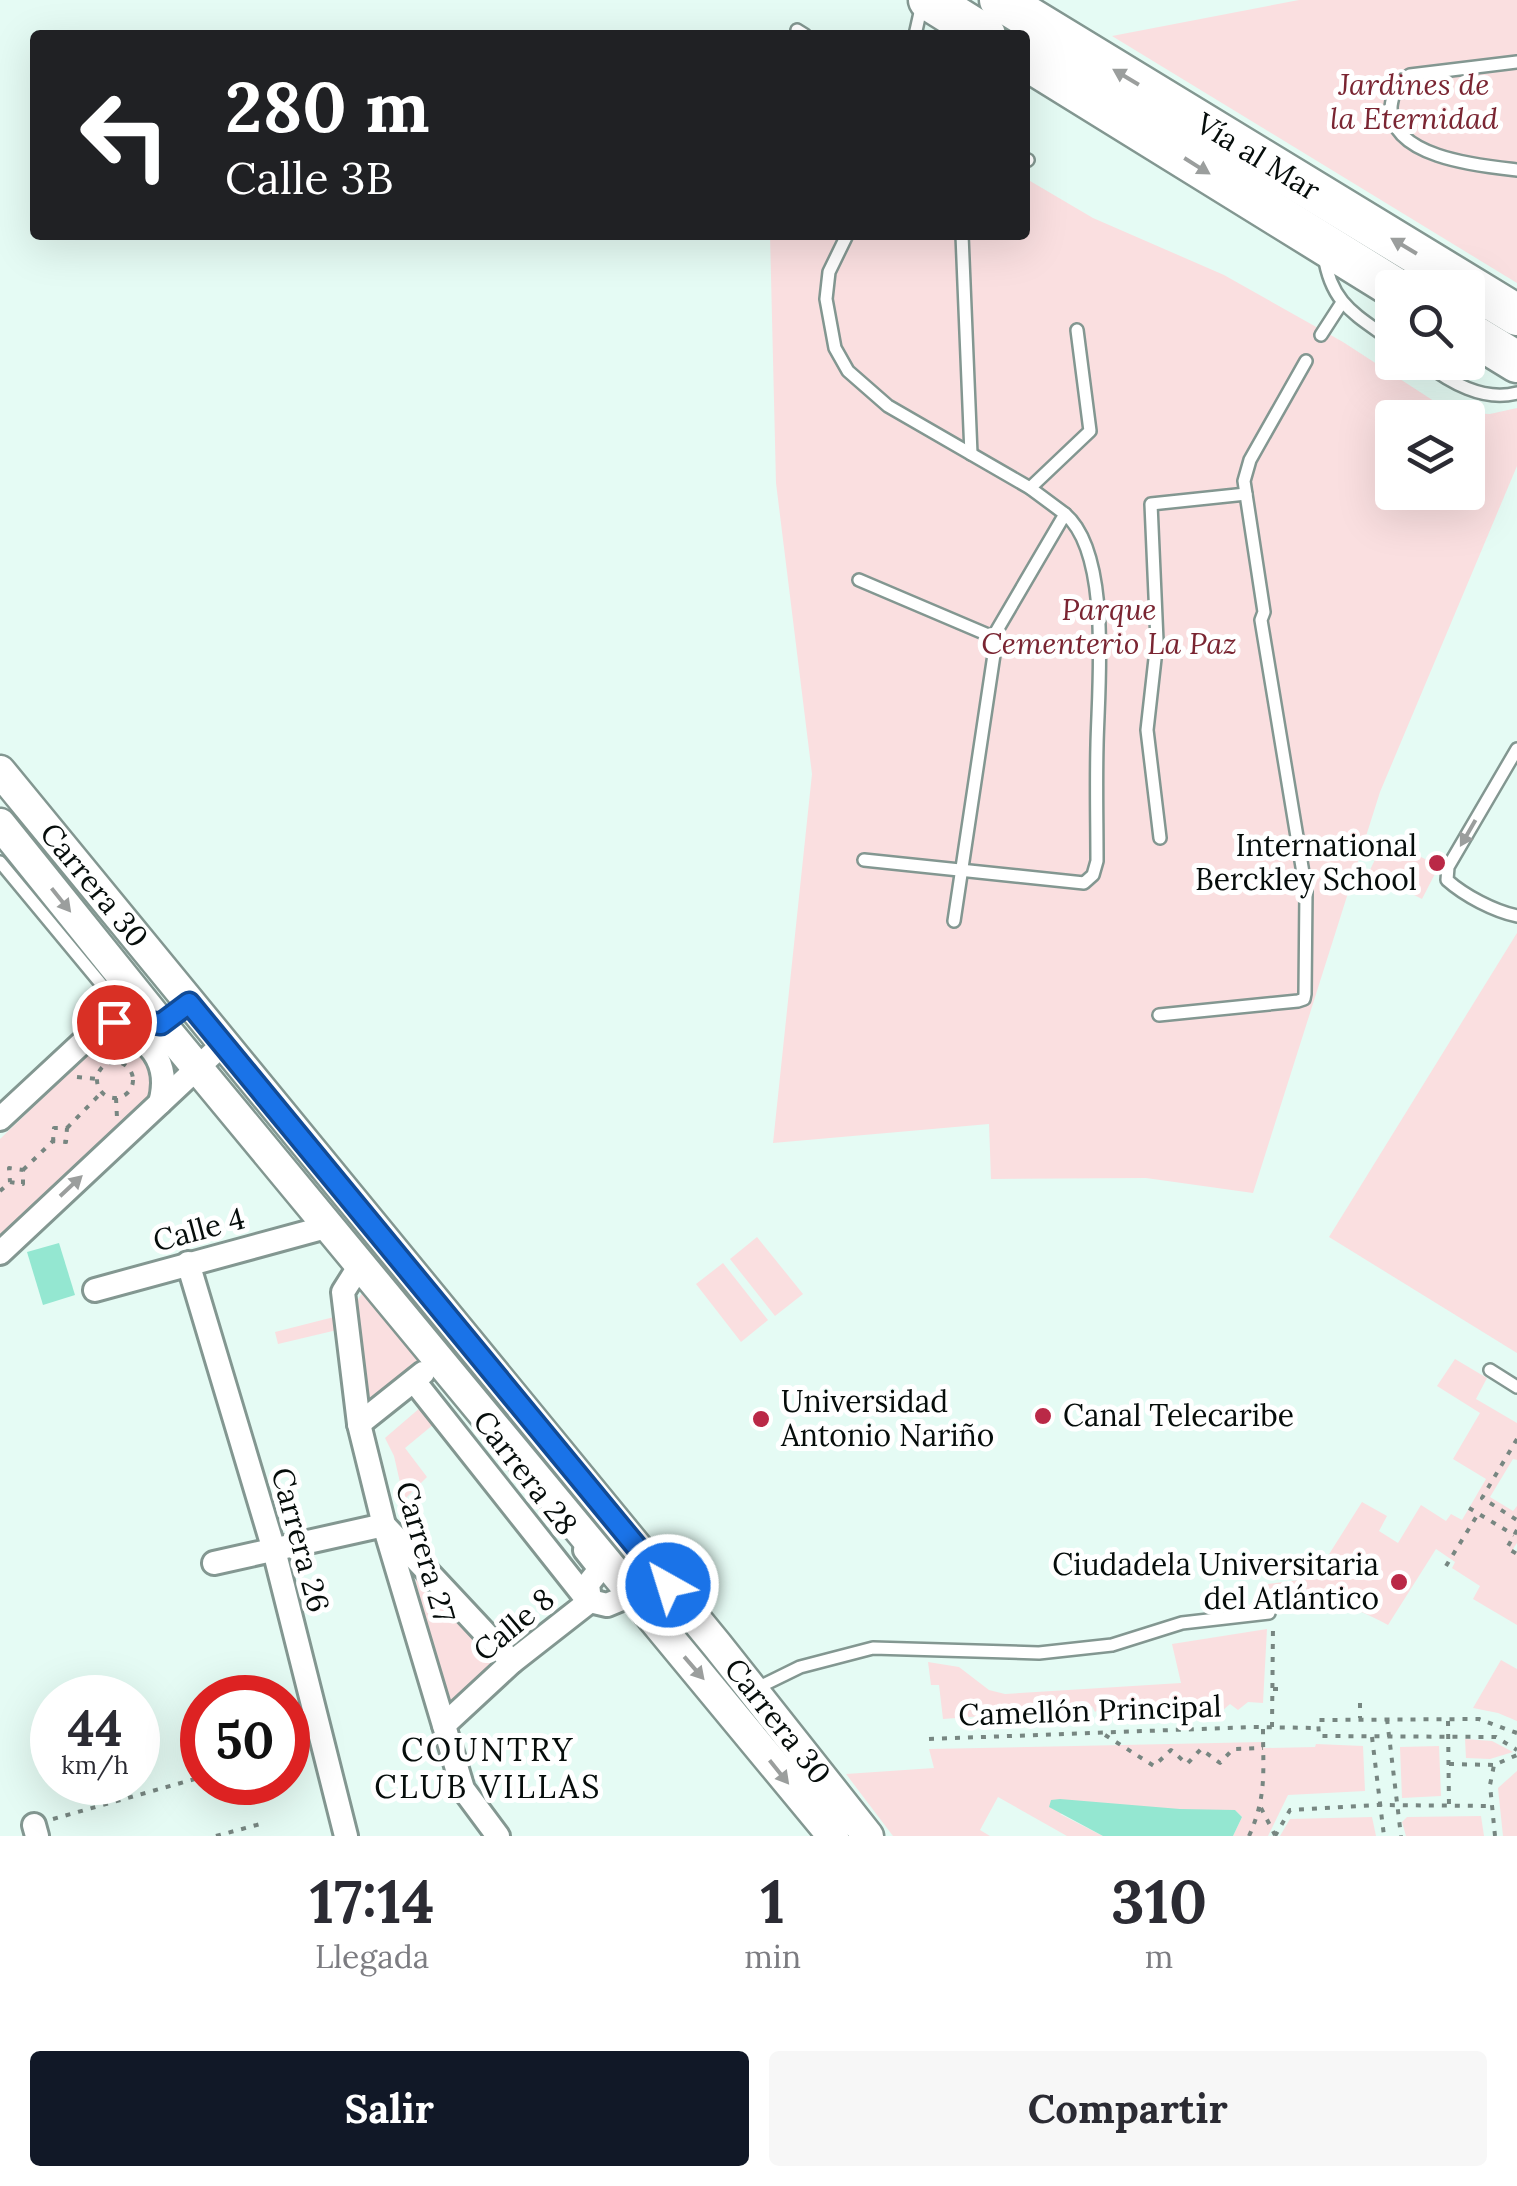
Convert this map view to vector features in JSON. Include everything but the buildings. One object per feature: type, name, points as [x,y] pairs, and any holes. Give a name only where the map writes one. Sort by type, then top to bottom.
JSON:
[{"type":"highway","points":[[926,0],[977,30]]},
{"type":"highway","name":"Vía al Mar","points":[[1000,0],[1509,307]]},
{"type":"highway","name":"Vía al Mar","points":[[1030,62],[1375,275]]},
{"type":"highway","points":[[1485,342],[1517,362]]},
{"type":"main road","name":"Carrera 30","points":[[0,771],[753,1690],[868,1836]]},
{"type":"main road","name":"Carrera 30","points":[[0,824],[146,1022],[198,1065],[833,1836]]},
{"type":"main road","points":[[146,1022],[189,1003]]},
{"type":"street","points":[[0,1118],[98,1028],[146,1022]]},
{"type":"street","points":[[98,1028],[134,1034],[151,1046],[162,1066],[165,1085],[160,1102]]},
{"type":"street","points":[[0,1253],[224,1043]]},
{"type":"street","points":[[254,1133],[600,1569],[588,1584],[589,1602]]},
{"type":"street","name":"Calle 4","points":[[95,1290],[320,1229]]},
{"type":"street","name":"Carrera 26","points":[[188,1263],[274,1550],[346,1836]]},
{"type":"street","name":"Carrera 27","points":[[355,1272],[343,1292],[359,1424],[384,1524],[463,1788],[498,1836]]},
{"type":"street","points":[[359,1424],[432,1366]]},
{"type":"street","name":"Carrera 28","points":[[414,1380],[589,1602]]},
{"type":"street","points":[[214,1563],[384,1524],[512,1662]]},
{"type":"street","name":"Calle 8","points":[[444,1725],[512,1662],[589,1602],[607,1605],[632,1595]]},
{"type":"lane","points":[[916,30],[926,0]]},
{"type":"lane","points":[[1517,62],[1410,75],[1396,84],[1390,110],[1400,132],[1425,152],[1517,170]]},
{"type":"lane","points":[[844,240],[828,272],[826,300],[835,348],[848,371],[888,406],[1030,488],[1074,522],[1091,560],[1100,638],[1097,861],[1093,875],[1084,883],[864,860]]},
{"type":"lane","points":[[962,240],[971,454]]},
{"type":"lane","points":[[1323,243],[1329,282],[1341,304],[1375,328]]},
{"type":"lane","points":[[1321,335],[1341,304]]},
{"type":"lane","points":[[1030,488],[1090,431],[1077,330]]},
{"type":"lane","points":[[1159,1015],[1304,999],[1306,891],[1261,620],[1264,612],[1244,480],[1250,460],[1306,361]]},
{"type":"lane","points":[[1451,380],[1501,398],[1517,393]]},
{"type":"lane","points":[[1160,838],[1147,730],[1156,641],[1151,504],[1246,494]]},
{"type":"lane","points":[[954,922],[995,648],[993,637],[1065,514]]},
{"type":"lane","points":[[859,580],[993,637]]},
{"type":"lane","points":[[1517,749],[1448,868],[1448,880],[1456,888],[1517,916]]},
{"type":"lane","points":[[0,862],[146,1022]]},
{"type":"lane","points":[[1490,1370],[1517,1387]]},
{"type":"lane","points":[[753,1690],[800,1667],[873,1648],[1039,1653],[1112,1645],[1182,1623],[1271,1613]]},
{"type":"path","points":[[110,1063],[130,1070],[133,1080],[130,1090],[116,1098],[102,1092],[98,1079],[110,1063]]},
{"type":"path","points":[[67,1076],[98,1079]]},
{"type":"path","points":[[52,1142],[66,1142],[67,1128],[102,1092]]},
{"type":"path","points":[[116,1098],[117,1128]]},
{"type":"path","points":[[22,1170],[52,1142],[54,1128],[67,1128]]},
{"type":"path","points":[[10,1182],[9,1168],[22,1170]]},
{"type":"path","points":[[10,1182],[23,1184],[22,1170]]},
{"type":"path","points":[[0,1191],[10,1182]]},
{"type":"path","points":[[1517,1439],[1482,1498],[1517,1520]]},
{"type":"path","points":[[1469,1508],[1516,1532],[1507,1548],[1517,1554]]},
{"type":"path","points":[[1446,1566],[1478,1514]]},
{"type":"path","points":[[1271,1613],[1272,1727]]},
{"type":"path","points":[[1273,1689],[1284,1689]]},
{"type":"path","points":[[1360,1703],[1360,1720]]},
{"type":"path","points":[[1387,1719],[1401,1836]]},
{"type":"path","points":[[1448,1719],[1450,1806]]},
{"type":"path","points":[[1449,1764],[1494,1765],[1517,1752],[1496,1737],[1318,1736],[1318,1720],[1479,1719],[1517,1733]]},
{"type":"path","points":[[1249,1836],[1262,1808],[1265,1790],[1263,1727]]},
{"type":"path","name":"Camellón Principal","points":[[929,1739],[1318,1728]]},
{"type":"path","points":[[1102,1733],[1154,1766],[1171,1750],[1188,1764],[1200,1749],[1220,1763],[1233,1749],[1263,1748]]},
{"type":"path","points":[[1372,1736],[1384,1836]]},
{"type":"path","points":[[1494,1765],[1494,1836]]},
{"type":"path","points":[[35,1830],[180,1783]]},
{"type":"path","points":[[1275,1836],[1290,1810],[1492,1806]]},
{"type":"path","points":[[1262,1808],[1275,1836]]},
{"type":"path","points":[[216,1836],[264,1822]]},
{"type":"green space","name":"Jardines de la Eternidad","points":[[1299,0],[1517,0],[1517,283],[1112,36]]},
{"type":"green space","name":"Parque Cementerio La Paz","points":[[1030,181],[1093,218],[1224,275],[1375,363],[1375,380],[1402,380],[1432,400],[1375,400],[1375,510],[1485,510],[1485,414],[1517,408],[1517,466],[1380,792],[1253,1193],[1146,1178],[991,1179],[989,1124],[773,1143],[812,774],[776,483],[770,240],[1030,240]]},
{"type":"green space","points":[[1385,839],[1439,866],[1422,899],[1369,872]]},
{"type":"green space","points":[[1517,933],[1517,1353],[1329,1237]]},
{"type":"green space","points":[[119,1039],[134,1046],[147,1064],[156,1086],[149,1100],[0,1240],[0,1139],[98,1045]]},
{"type":"green space","points":[[757,1237],[803,1294],[775,1316],[730,1259]]},
{"type":"green space","points":[[723,1263],[768,1320],[741,1342],[696,1284]]},
{"type":"green space","points":[[365,1289],[423,1358],[373,1401],[364,1400],[354,1305]]},
{"type":"green space","points":[[334,1317],[337,1330],[278,1344],[275,1332]]},
{"type":"green space","points":[[1455,1359],[1487,1378],[1476,1399],[1517,1423],[1517,1460],[1513,1459],[1490,1497],[1513,1511],[1517,1506],[1517,1543],[1513,1549],[1517,1552],[1517,1625],[1473,1599],[1480,1586],[1452,1568],[1455,1562],[1436,1549],[1388,1625],[1331,1602],[1270,1597],[1268,1584],[1314,1578],[1362,1502],[1387,1516],[1379,1531],[1398,1543],[1421,1505],[1446,1521],[1451,1514],[1462,1520],[1486,1479],[1453,1459],[1480,1413],[1437,1386]]},
{"type":"green space","points":[[421,1407],[434,1424],[405,1448],[427,1477],[404,1500],[394,1456],[385,1438]]},
{"type":"green space","points":[[413,1570],[497,1663],[447,1706]]},
{"type":"green space","points":[[1267,1629],[1263,1703],[1248,1702],[1238,1710],[1230,1704],[1222,1711],[1214,1703],[1204,1711],[1198,1704],[1190,1711],[1182,1704],[1175,1710],[1167,1704],[1159,1710],[1152,1705],[1144,1711],[1139,1704],[1130,1710],[1120,1705],[1114,1710],[1106,1704],[1095,1712],[1092,1706],[1086,1711],[1074,1702],[1069,1708],[1064,1705],[1054,1711],[943,1719],[939,1685],[931,1685],[928,1662],[959,1667],[989,1690],[1005,1694],[1181,1683],[1172,1644]]},
{"type":"green space","points":[[1501,1660],[1517,1669],[1517,1721],[1473,1708]]},
{"type":"green space","points":[[1465,1739],[1492,1741],[1513,1752],[1490,1759],[1466,1758]]},
{"type":"green space","points":[[1263,1742],[1264,1748],[1363,1746],[1365,1791],[1288,1795],[1268,1836],[1233,1836],[1242,1817],[1235,1810],[1060,1814],[1103,1836],[1067,1836],[998,1797],[980,1830],[990,1836],[893,1836],[846,1774],[934,1768],[929,1749]]},
{"type":"green space","points":[[1439,1746],[1441,1796],[1402,1798],[1400,1747]]},
{"type":"green space","points":[[1517,1771],[1517,1836],[1503,1836],[1498,1788]]},
{"type":"green space","points":[[1481,1816],[1484,1836],[1406,1836],[1402,1822],[1407,1817]]},
{"type":"green space","points":[[1372,1817],[1376,1836],[1280,1836],[1290,1819]]},
{"type":"shaded area","points":[[59,1243],[75,1295],[43,1305],[27,1252]]},
{"type":"shaded area","points":[[1051,1800],[1235,1810],[1242,1817],[1233,1836],[1103,1836],[1049,1807]]},
{"type":"place","name":"International Berckley School","points":[[1437,863]]},
{"type":"place","name":"Canal Telecaribe","points":[[1043,1416]]},
{"type":"place","name":"Universidad Antonio Nariño","points":[[761,1419]]},
{"type":"place","name":"Ciudadela Universitaria del Atlántico","points":[[1399,1582]]},
{"type":"district","name":"COUNTRY CLUB VILLAS","points":[[488,1768]]},
{"type":"route","points":[[114,1022],[161,1024],[189,1003],[668,1585]]}]
